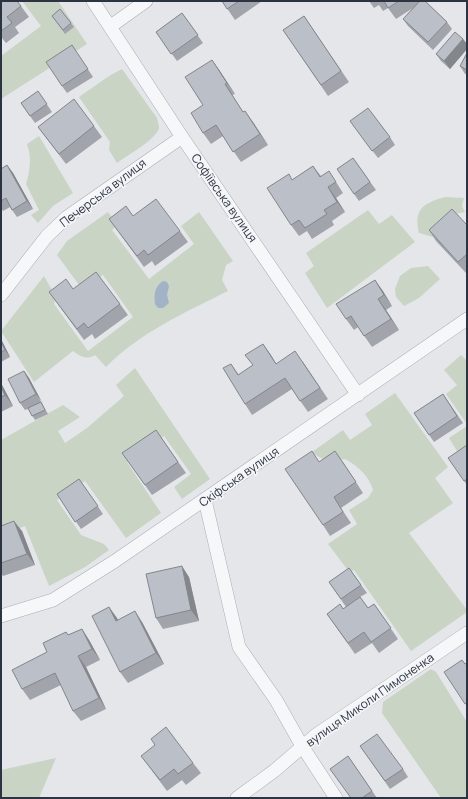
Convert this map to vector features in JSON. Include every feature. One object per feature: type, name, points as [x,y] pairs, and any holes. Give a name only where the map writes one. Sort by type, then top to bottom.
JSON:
[{"type":"street","name":"Софіївська вулиця","points":[[93,1],[111,26],[182,137],[358,395]]},
{"type":"street","points":[[111,26],[146,1]]},
{"type":"street","name":"Печерська вулиця","points":[[1,295],[47,236],[67,217],[182,137]]},
{"type":"street","name":"Скіфська вулиця","points":[[1,616],[53,600],[115,561],[467,319]]},
{"type":"street","points":[[205,500],[238,647],[276,700],[302,746],[336,798]]},
{"type":"street","name":"вулиця Миколи Пимоненка","points":[[237,798],[274,771],[316,735],[467,633]]},
{"type":"green space","points":[[22,1],[58,1],[87,44],[1,99],[1,56],[41,26]]},
{"type":"green space","points":[[122,69],[157,118],[159,127],[154,136],[117,163],[109,150],[110,142],[79,97],[109,76]]},
{"type":"green space","points":[[39,136],[73,193],[53,206],[38,223],[31,215],[39,210],[26,184],[30,164],[30,154],[27,144]]},
{"type":"green space","points":[[445,197],[464,198],[462,206],[465,212],[454,214],[433,237],[419,233],[418,218],[422,208],[431,202]]},
{"type":"green space","points":[[368,210],[379,224],[392,215],[415,242],[327,308],[305,273],[314,266],[306,253]]},
{"type":"green space","points":[[108,212],[117,225],[112,230],[149,279],[194,244],[181,226],[199,212],[233,261],[226,265],[222,280],[228,291],[179,315],[148,333],[106,367],[95,355],[84,357],[73,351],[34,382],[1,331],[44,276],[56,297],[54,304],[88,351],[133,317],[103,275],[82,289],[57,255],[67,241]]},
{"type":"green space","points":[[428,266],[440,279],[419,298],[404,306],[396,297],[395,289],[400,276],[411,268]]},
{"type":"green space","points":[[461,355],[467,361],[467,424],[446,394],[457,385],[444,370]]},
{"type":"green space","points":[[135,368],[210,479],[182,499],[174,487],[191,474],[164,436],[127,462],[161,513],[126,538],[85,481],[57,500],[81,535],[104,544],[109,550],[85,567],[49,586],[25,526],[1,535],[1,440],[63,405],[80,417],[58,431],[65,443],[87,428],[124,396],[116,385]]},
{"type":"green space","points":[[395,393],[448,467],[435,478],[453,503],[409,533],[467,610],[467,612],[411,651],[354,570],[350,573],[328,544],[357,524],[349,510],[368,498],[373,490],[369,480],[354,465],[345,459],[331,461],[312,452],[343,430],[350,440],[372,425],[365,414]]},
{"type":"green space","points":[[467,426],[467,452],[460,456],[449,438]]},
{"type":"green space","points":[[431,669],[436,672],[467,722],[467,798],[441,798],[382,713],[383,702]]},
{"type":"green space","points":[[56,758],[39,798],[1,798],[1,770]]},
{"type":"water","points":[[163,281],[167,282],[169,286],[167,295],[169,303],[163,308],[158,308],[155,304],[155,291]]},
{"type":"building","points":[[1,1],[17,1],[21,6],[7,17],[12,23],[1,31]]},
{"type":"building","points":[[222,1],[239,1],[227,9]]},
{"type":"building","points":[[384,1],[399,1],[388,8]]},
{"type":"building","points":[[420,1],[425,1],[447,22],[428,42],[403,19]]},
{"type":"building","points":[[60,9],[71,23],[63,30],[52,16]]},
{"type":"building","points":[[182,13],[198,35],[171,54],[156,32]]},
{"type":"building","points":[[304,16],[341,71],[321,85],[283,30]]},
{"type":"building","points":[[455,32],[463,39],[444,61],[436,54]]},
{"type":"building","points":[[72,45],[88,69],[62,86],[46,62]]},
{"type":"building","points":[[467,53],[467,70],[460,66]]},
{"type":"building","points":[[212,60],[243,112],[245,111],[260,134],[233,152],[216,125],[203,133],[191,113],[203,105],[185,77]]},
{"type":"building","points":[[38,91],[47,104],[30,116],[21,103]]},
{"type":"building","points":[[74,99],[94,126],[59,154],[38,127]]},
{"type":"building","points":[[368,108],[390,137],[372,151],[350,121]]},
{"type":"building","points":[[353,158],[370,182],[354,194],[337,169]]},
{"type":"building","points":[[7,165],[27,201],[12,210],[6,198],[1,201],[1,169]]},
{"type":"building","points":[[313,166],[320,177],[329,171],[336,182],[328,187],[337,202],[324,210],[327,214],[305,228],[299,220],[291,225],[267,188],[289,174],[292,180]]},
{"type":"building","points":[[156,199],[180,231],[148,255],[144,250],[137,256],[109,219],[126,206],[133,216]]},
{"type":"building","points":[[452,209],[467,225],[467,254],[458,262],[429,230]]},
{"type":"building","points":[[96,272],[120,304],[88,328],[84,323],[77,329],[49,292],[66,279],[73,289]]},
{"type":"building","points":[[375,280],[384,295],[378,299],[391,319],[364,336],[351,316],[346,319],[336,304]]},
{"type":"building","points":[[1,342],[5,350],[1,352]]},
{"type":"building","points":[[263,344],[276,364],[295,351],[320,388],[300,401],[285,378],[245,404],[223,368],[231,364],[238,375],[253,365],[245,355]]},
{"type":"building","points":[[24,371],[36,394],[20,403],[8,379]]},
{"type":"building","points":[[1,387],[5,395],[1,397]]},
{"type":"building","points":[[443,394],[457,416],[429,435],[414,413]]},
{"type":"building","points":[[41,402],[45,410],[32,416],[28,408]]},
{"type":"building","points":[[156,430],[178,462],[145,485],[122,453]]},
{"type":"building","points":[[467,445],[467,479],[464,481],[448,458]]},
{"type":"building","points":[[312,451],[319,462],[335,451],[356,482],[334,497],[343,512],[323,525],[285,469]]},
{"type":"building","points":[[79,479],[98,506],[75,522],[57,494]]},
{"type":"building","points":[[14,521],[27,554],[1,563],[1,526]]},
{"type":"building","points":[[182,566],[191,610],[156,618],[146,574]]},
{"type":"building","points":[[349,568],[361,585],[341,599],[329,582]]},
{"type":"building","points":[[360,597],[368,608],[374,604],[391,628],[371,642],[364,632],[348,643],[327,614],[340,604],[343,609]]},
{"type":"building","points":[[109,607],[116,621],[135,611],[156,653],[120,672],[92,616]]},
{"type":"building","points":[[82,629],[92,649],[78,656],[99,698],[73,711],[55,673],[22,689],[12,670],[47,652],[43,643],[66,632],[68,635]]},
{"type":"building","points":[[462,660],[465,664],[467,663],[467,703],[465,704],[444,672]]},
{"type":"building","points":[[166,727],[193,763],[178,774],[174,769],[160,780],[141,756],[155,745],[151,739]]},
{"type":"building","points":[[377,734],[403,769],[385,781],[360,746]]},
{"type":"building","points":[[348,756],[372,791],[362,798],[351,798],[330,769]]}]
